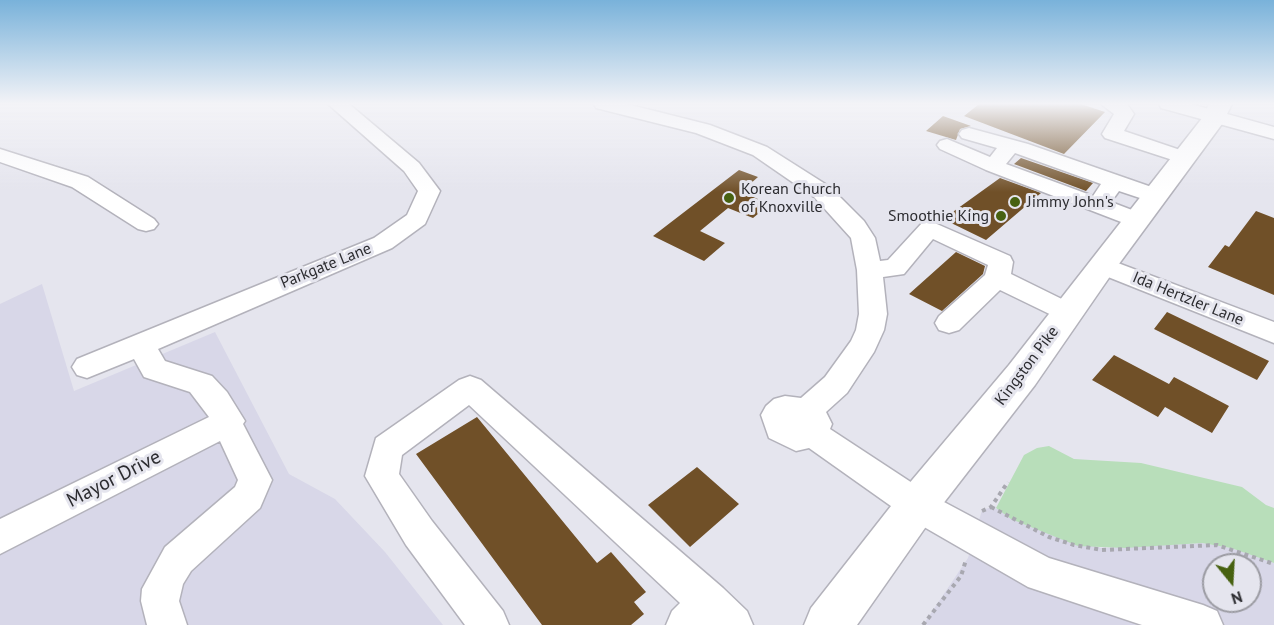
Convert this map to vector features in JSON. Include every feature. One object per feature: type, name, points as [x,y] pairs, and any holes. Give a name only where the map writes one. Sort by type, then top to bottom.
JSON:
[{"type":"main road","name":"Kingston Pike","points":[[828,625],[917,506],[1022,375],[1102,265],[1185,158],[1199,133]]},
{"type":"street","name":"Parkgate Lane","points":[[87,367],[383,243],[417,219],[429,191],[412,167],[372,133]]},
{"type":"street","points":[[714,133],[732,138],[786,167],[822,192],[848,216],[863,238],[870,270],[873,314],[870,330],[864,345],[810,422],[917,506],[982,523],[1041,574],[1203,625]]},
{"type":"street","points":[[1112,133],[1185,158]]},
{"type":"street","points":[[969,134],[1115,181],[1146,208]]},
{"type":"street","points":[[947,145],[993,166],[1097,205],[1146,208]]},
{"type":"street","points":[[993,166],[1010,146]]},
{"type":"street","points":[[0,155],[80,182],[146,224]]},
{"type":"street","points":[[1097,205],[1115,181]]},
{"type":"street","points":[[870,270],[895,268],[930,228],[1001,262],[997,278],[949,322]]},
{"type":"street","name":"Ida Hertzler Lane","points":[[1102,265],[1274,333]]},
{"type":"street","points":[[997,278],[1066,313]]},
{"type":"street","points":[[141,343],[154,369],[201,384],[216,400],[229,421],[255,480],[248,497],[178,559],[170,571],[161,589],[160,601],[167,625]]},
{"type":"street","points":[[489,625],[419,532],[382,476],[387,448],[470,388],[709,617]]},
{"type":"street","name":"Mayor Drive","points":[[0,537],[229,421]]},
{"type":"path","points":[[923,625],[961,576],[982,523],[1008,482]]},
{"type":"path","points":[[982,523],[1102,550],[1216,545],[1274,564]]},
{"type":"shaded area","points":[[42,284],[74,391],[215,332],[289,474],[335,499],[385,552],[443,625],[0,625],[0,304]]},
{"type":"shaded area","points":[[992,507],[1101,548],[1202,543],[1231,548],[1245,553],[1202,553],[1202,613],[1262,613],[1262,559],[1274,563],[1274,625],[923,625],[968,558],[982,510]]},
{"type":"green space","points":[[1049,446],[1074,459],[1141,463],[1242,487],[1266,505],[1274,508],[1274,563],[1262,559],[1262,553],[1245,553],[1202,543],[1125,548],[1078,546],[1011,519],[996,508],[1024,455],[1037,448]]},
{"type":"building","points":[[933,133],[958,133],[956,140]]},
{"type":"building","points":[[1009,133],[1084,133],[1064,154]]},
{"type":"building","points":[[1021,158],[1093,183],[1086,191],[1014,164]]},
{"type":"building","points":[[739,170],[758,177],[741,192],[770,204],[753,218],[728,208],[700,231],[725,243],[704,261],[653,236]]},
{"type":"building","points":[[1000,178],[1041,193],[986,240],[943,219]]},
{"type":"building","points":[[1256,211],[1274,218],[1274,295],[1208,267],[1225,245],[1229,247]]},
{"type":"building","points":[[956,252],[985,266],[983,274],[942,311],[909,294]]},
{"type":"building","points":[[1167,312],[1269,361],[1257,380],[1154,329]]},
{"type":"building","points":[[1114,355],[1169,384],[1174,377],[1229,406],[1212,433],[1165,407],[1158,417],[1092,380]]},
{"type":"building","points":[[477,417],[597,563],[611,552],[646,592],[634,602],[644,614],[631,625],[542,625],[416,454]]},
{"type":"building","points":[[697,467],[739,504],[690,547],[648,505]]},
{"type":"place","name":"Korean Church of Knoxville","points":[[729,198]]},
{"type":"place","name":"Jimmy John's","points":[[1015,202]]},
{"type":"place","name":"Smoothie King","points":[[1001,216]]}]
